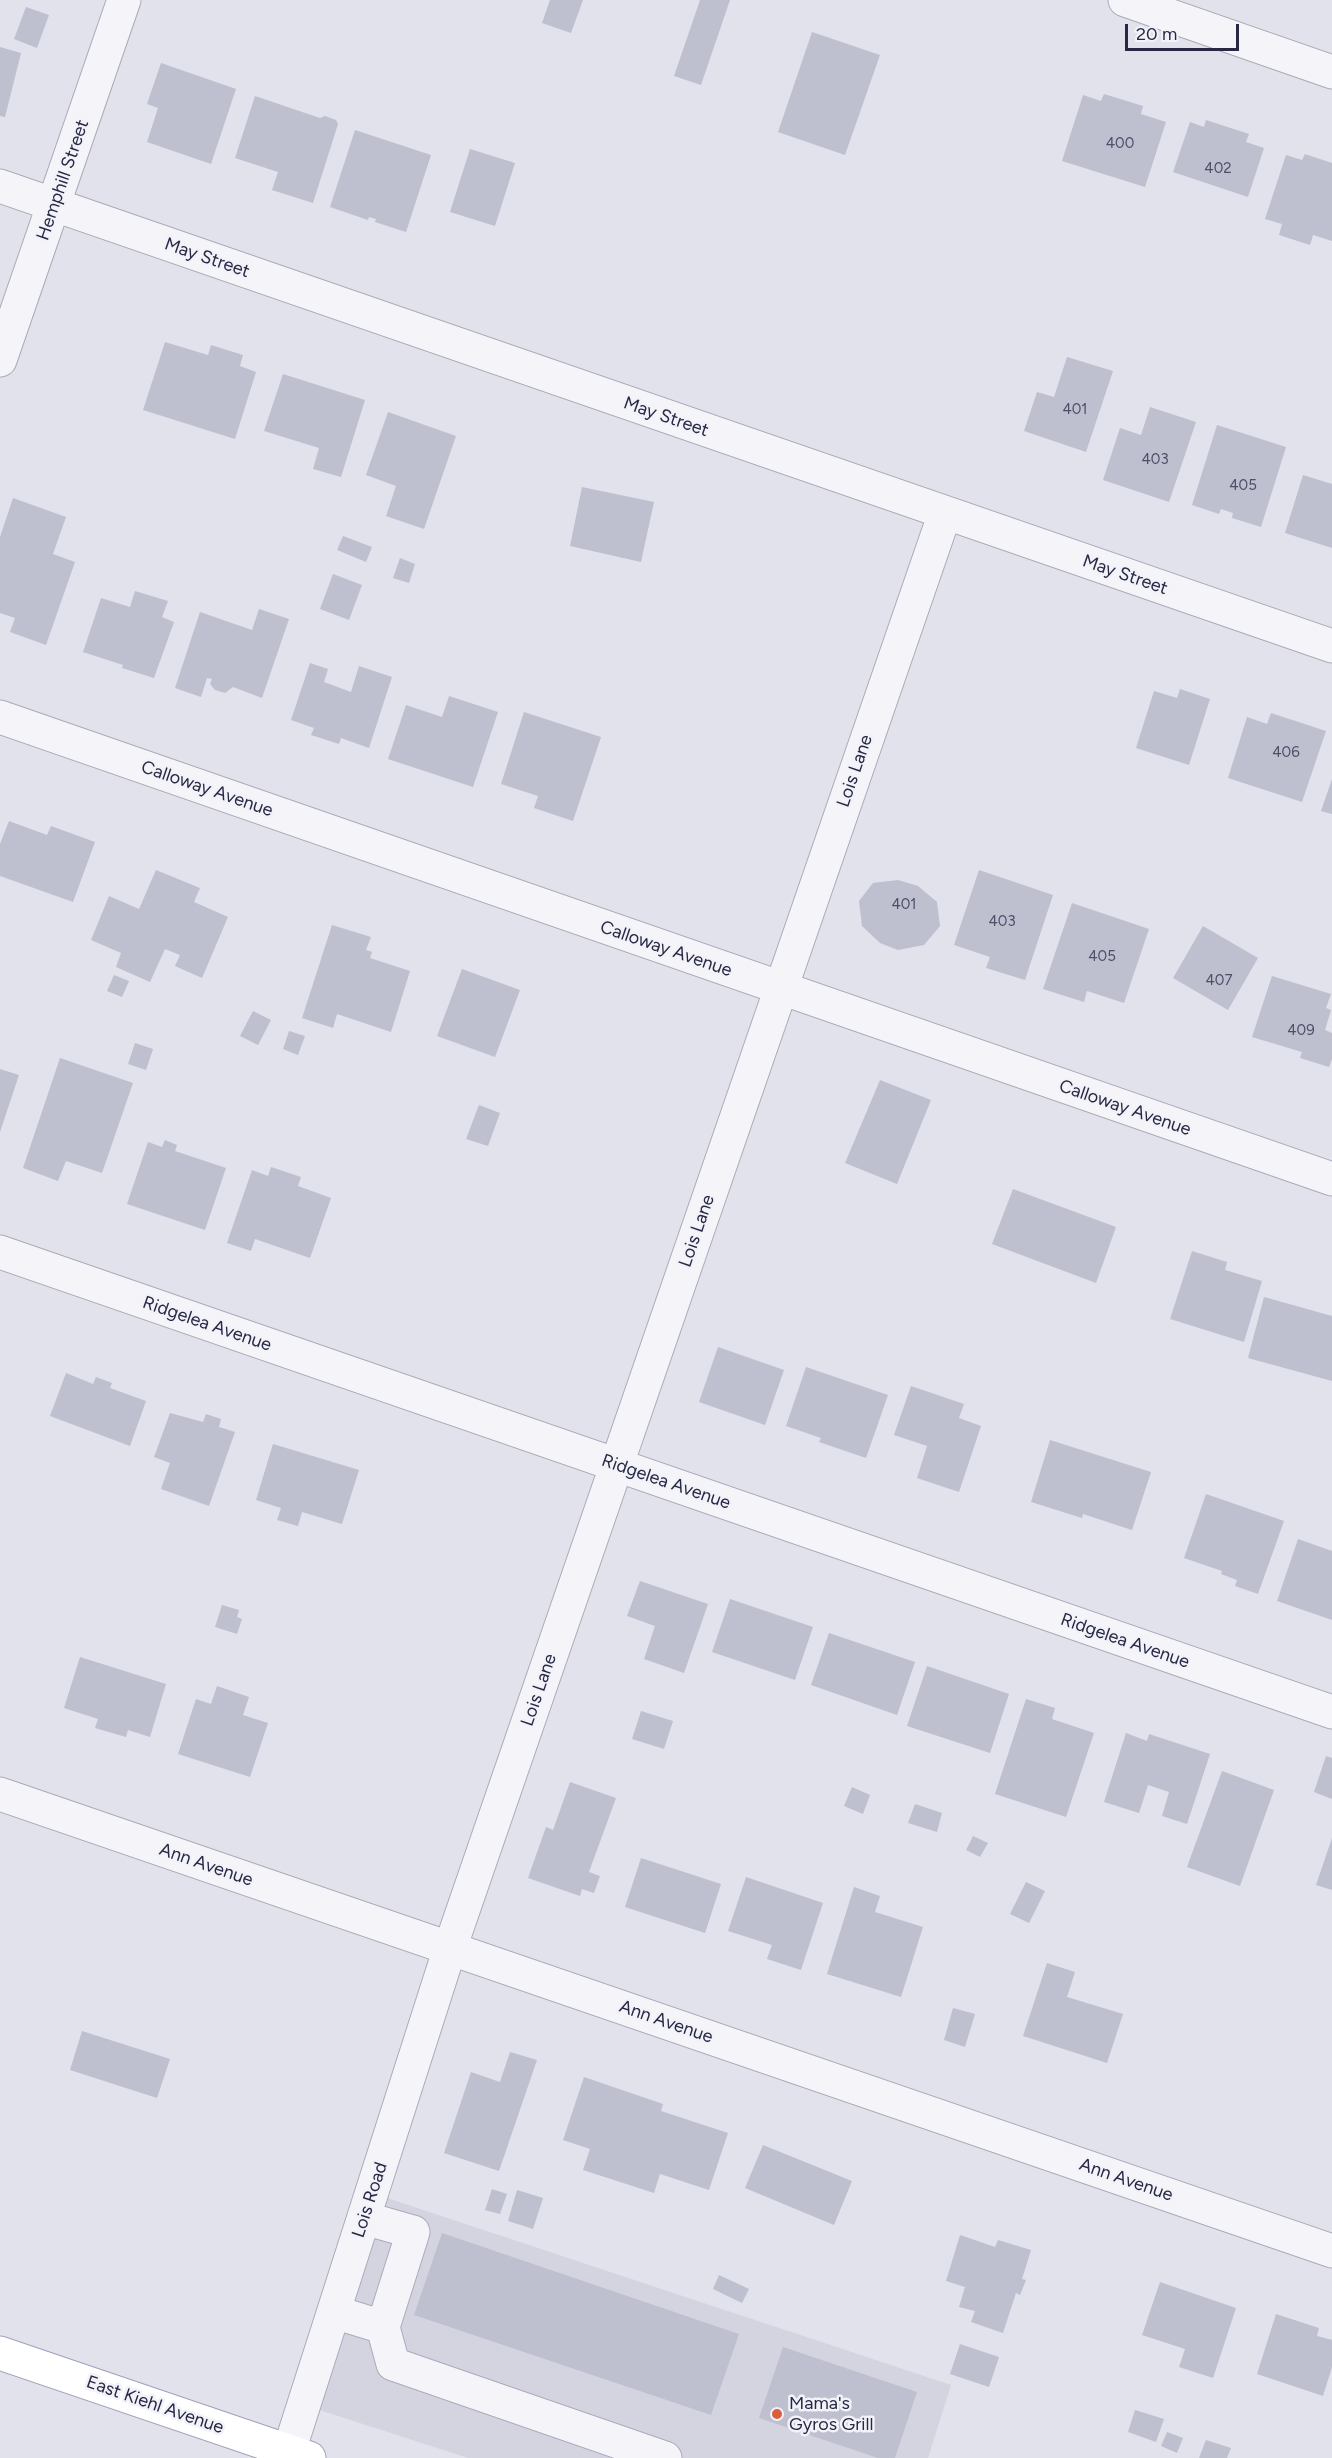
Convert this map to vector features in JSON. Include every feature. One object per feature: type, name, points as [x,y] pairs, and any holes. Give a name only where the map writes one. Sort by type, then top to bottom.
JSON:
[{"type":"main road","name":"East Kiehl Avenue","points":[[0,2353],[299,2455]]},
{"type":"street","name":"Hemphill Street","points":[[0,360],[124,0]]},
{"type":"street","points":[[1125,0],[1332,72]]},
{"type":"street","name":"May Street","points":[[0,186],[1332,646]]},
{"type":"street","name":"Lois Lane","points":[[450,1948],[945,513]]},
{"type":"street","name":"Calloway Avenue","points":[[0,717],[1332,1179]]},
{"type":"street","name":"Ridgelea Avenue","points":[[0,1252],[1332,1712]]},
{"type":"street","name":"Ann Avenue","points":[[0,1794],[1332,2251]]},
{"type":"street","name":"Lois Road","points":[[299,2455],[334,2312],[450,1948]]},
{"type":"street","points":[[364,2218],[413,2232],[382,2327],[393,2364],[665,2458]]},
{"type":"street","points":[[334,2312],[382,2327]]},
{"type":"shaded area","points":[[372,2193],[951,2385],[928,2458],[468,2458],[304,2405]]},
{"type":"building","points":[[550,0],[583,0],[571,33],[542,23]]},
{"type":"building","points":[[700,0],[730,0],[701,85],[674,76]]},
{"type":"building","points":[[26,7],[49,15],[37,48],[14,39]]},
{"type":"building","points":[[812,32],[880,55],[845,155],[778,132]]},
{"type":"building","points":[[0,47],[21,53],[5,117],[0,116]]},
{"type":"building","points":[[161,63],[236,89],[211,164],[147,142],[158,108],[147,104]]},
{"type":"building","points":[[1104,94],[1143,106],[1141,114],[1166,122],[1145,187],[1062,161],[1083,95],[1101,101]]},
{"type":"building","points":[[255,96],[320,118],[325,116],[336,120],[338,124],[313,203],[272,190],[278,172],[235,158]]},
{"type":"building","points":[[1206,120],[1249,134],[1246,142],[1264,148],[1248,197],[1173,172],[1190,122],[1204,127]]},
{"type":"building","points":[[355,130],[431,155],[406,232],[375,222],[376,219],[369,217],[368,220],[330,207]]},
{"type":"building","points":[[470,149],[515,163],[495,226],[450,212]]},
{"type":"building","points":[[1305,154],[1332,163],[1332,241],[1313,235],[1310,245],[1279,235],[1282,224],[1265,219],[1286,155],[1302,160]]},
{"type":"building","points":[[165,342],[208,355],[211,345],[243,355],[240,366],[256,372],[235,439],[143,410]]},
{"type":"building","points":[[1067,357],[1113,371],[1086,452],[1024,431],[1037,392],[1054,397]]},
{"type":"building","points":[[283,374],[365,400],[341,477],[313,469],[319,448],[264,431]]},
{"type":"building","points":[[1150,407],[1196,422],[1169,502],[1103,480],[1120,428],[1141,435]]},
{"type":"building","points":[[388,412],[456,436],[424,529],[386,516],[396,486],[366,475]]},
{"type":"building","points":[[1217,425],[1286,447],[1261,527],[1232,518],[1233,513],[1221,509],[1219,514],[1192,505]]},
{"type":"building","points":[[1303,475],[1332,484],[1332,548],[1285,533]]},
{"type":"building","points":[[582,487],[654,502],[641,562],[570,546]]},
{"type":"building","points":[[13,498],[66,517],[53,554],[75,562],[46,645],[10,632],[15,618],[0,613],[0,537]]},
{"type":"building","points":[[343,536],[372,547],[366,562],[337,550]]},
{"type":"building","points":[[400,558],[415,564],[409,583],[393,578]]},
{"type":"building","points":[[333,574],[362,585],[349,620],[320,609]]},
{"type":"building","points":[[135,591],[168,601],[162,617],[174,622],[154,678],[83,652],[101,598],[130,607]]},
{"type":"building","points":[[259,609],[289,619],[262,698],[233,687],[225,693],[215,690],[210,684],[212,679],[207,678],[201,697],[175,688],[200,612],[252,630]]},
{"type":"building","points":[[310,663],[328,669],[324,682],[351,692],[359,666],[392,677],[369,748],[341,738],[339,744],[311,735],[314,728],[291,720]]},
{"type":"building","points":[[1180,689],[1210,699],[1189,765],[1136,748],[1154,691],[1177,698]]},
{"type":"building","points":[[449,696],[498,712],[473,787],[388,759],[406,705],[442,717]]},
{"type":"building","points":[[524,712],[601,737],[573,821],[534,808],[538,796],[501,784]]},
{"type":"building","points":[[1271,713],[1326,731],[1302,802],[1228,778],[1247,717],[1267,724]]},
{"type":"building","points":[[1332,779],[1332,814],[1321,811]]},
{"type":"building","points":[[9,821],[47,835],[51,826],[95,842],[73,902],[0,876],[0,844]]},
{"type":"building","points":[[156,870],[200,888],[194,902],[228,917],[202,978],[175,966],[180,955],[165,949],[150,982],[116,967],[121,953],[91,940],[109,896],[139,909]]},
{"type":"building","points":[[979,870],[1053,895],[1025,980],[986,968],[990,957],[954,945]]},
{"type":"building","points":[[898,880],[918,886],[937,902],[940,926],[924,945],[898,950],[880,943],[862,926],[859,901],[873,883]]},
{"type":"building","points":[[1072,903],[1149,929],[1124,1003],[1087,991],[1084,1002],[1043,989]]},
{"type":"building","points":[[332,925],[371,937],[366,950],[372,952],[370,958],[410,971],[391,1032],[337,1014],[333,1028],[302,1018]]},
{"type":"building","points":[[1203,926],[1258,958],[1228,1010],[1173,978]]},
{"type":"building","points":[[462,969],[520,990],[495,1057],[437,1036]]},
{"type":"building","points":[[114,975],[129,981],[122,997],[107,991]]},
{"type":"building","points":[[1272,976],[1331,994],[1326,1008],[1331,1010],[1325,1030],[1332,1033],[1332,1059],[1329,1067],[1300,1058],[1302,1052],[1252,1037]]},
{"type":"building","points":[[253,1011],[271,1020],[258,1045],[240,1036]]},
{"type":"building","points":[[289,1031],[305,1036],[298,1055],[283,1049]]},
{"type":"building","points":[[135,1043],[153,1049],[146,1070],[128,1064]]},
{"type":"building","points":[[60,1058],[133,1083],[102,1173],[66,1161],[58,1181],[23,1168]]},
{"type":"building","points":[[0,1069],[19,1075],[0,1132]]},
{"type":"building","points":[[880,1080],[931,1100],[897,1184],[845,1163]]},
{"type":"building","points":[[479,1105],[500,1113],[488,1146],[466,1139]]},
{"type":"building","points":[[165,1140],[177,1145],[175,1151],[226,1168],[205,1230],[127,1204],[148,1142],[162,1147]]},
{"type":"building","points":[[271,1167],[301,1177],[298,1186],[331,1198],[310,1258],[255,1239],[251,1251],[227,1243],[252,1170],[268,1176]]},
{"type":"building","points":[[1013,1189],[1116,1227],[1096,1283],[992,1244]]},
{"type":"building","points":[[1192,1251],[1227,1262],[1225,1270],[1262,1281],[1244,1342],[1170,1319]]},
{"type":"building","points":[[1264,1297],[1332,1316],[1332,1381],[1248,1358]]},
{"type":"building","points":[[718,1347],[784,1370],[765,1425],[699,1402]]},
{"type":"building","points":[[806,1367],[888,1395],[866,1458],[819,1442],[821,1438],[786,1426]]},
{"type":"building","points":[[66,1373],[93,1384],[96,1377],[112,1383],[110,1388],[146,1401],[130,1446],[50,1416]]},
{"type":"building","points":[[911,1386],[964,1404],[959,1418],[981,1426],[959,1492],[917,1478],[927,1446],[894,1435]]},
{"type":"building","points":[[170,1413],[203,1422],[206,1414],[221,1419],[219,1427],[235,1432],[209,1506],[161,1489],[170,1463],[154,1457]]},
{"type":"building","points":[[1050,1440],[1151,1472],[1132,1530],[1083,1514],[1082,1518],[1031,1502]]},
{"type":"building","points":[[273,1444],[359,1470],[342,1524],[302,1512],[298,1526],[277,1520],[281,1508],[256,1500]]},
{"type":"building","points":[[1206,1494],[1284,1521],[1258,1594],[1235,1586],[1237,1580],[1221,1574],[1222,1571],[1184,1558]]},
{"type":"building","points":[[1298,1539],[1332,1551],[1332,1620],[1277,1601]]},
{"type":"building","points":[[640,1581],[708,1604],[684,1673],[644,1659],[655,1626],[627,1616]]},
{"type":"building","points":[[730,1599],[813,1627],[795,1680],[712,1652]]},
{"type":"building","points":[[222,1605],[239,1610],[237,1617],[242,1619],[237,1634],[215,1627]]},
{"type":"building","points":[[829,1633],[915,1662],[897,1715],[811,1685]]},
{"type":"building","points":[[80,1657],[166,1684],[150,1737],[128,1730],[126,1737],[95,1728],[98,1719],[64,1708]]},
{"type":"building","points":[[927,1666],[1009,1694],[990,1753],[907,1726]]},
{"type":"building","points":[[217,1686],[249,1697],[243,1715],[268,1723],[250,1777],[178,1754],[196,1699],[211,1704]]},
{"type":"building","points":[[1026,1699],[1055,1708],[1052,1719],[1094,1733],[1066,1817],[995,1794]]},
{"type":"building","points":[[641,1711],[673,1721],[664,1749],[632,1739]]},
{"type":"building","points":[[1126,1733],[1147,1741],[1149,1734],[1210,1754],[1187,1824],[1162,1816],[1169,1792],[1148,1785],[1139,1813],[1104,1802]]},
{"type":"building","points":[[1326,1756],[1332,1758],[1332,1799],[1314,1792]]},
{"type":"building","points":[[1222,1771],[1274,1790],[1240,1886],[1187,1867]]},
{"type":"building","points":[[570,1782],[616,1798],[589,1872],[600,1876],[594,1893],[582,1889],[580,1896],[528,1878],[546,1827],[553,1830]]},
{"type":"building","points":[[852,1787],[870,1795],[863,1814],[844,1806]]},
{"type":"building","points":[[915,1804],[942,1813],[937,1832],[908,1823]]},
{"type":"building","points":[[973,1836],[988,1843],[980,1857],[966,1850]]},
{"type":"building","points":[[1332,1838],[1332,1890],[1316,1885]]},
{"type":"building","points":[[641,1858],[721,1884],[705,1933],[625,1907]]},
{"type":"building","points":[[746,1877],[823,1903],[801,1970],[767,1959],[772,1945],[728,1931]]},
{"type":"building","points":[[1026,1882],[1045,1891],[1029,1923],[1010,1914]]},
{"type":"building","points":[[854,1887],[880,1896],[875,1912],[923,1927],[901,1997],[827,1974]]},
{"type":"building","points":[[1047,1963],[1075,1972],[1067,1997],[1123,2014],[1107,2063],[1023,2036]]},
{"type":"building","points":[[953,2008],[975,2014],[965,2047],[944,2040]]},
{"type":"building","points":[[82,2031],[170,2059],[157,2098],[70,2070]]},
{"type":"building","points":[[510,2052],[537,2060],[499,2171],[444,2153],[471,2072],[500,2082]]},
{"type":"building","points":[[584,2077],[663,2104],[661,2111],[728,2133],[709,2190],[660,2174],[654,2193],[583,2170],[590,2149],[563,2140]]},
{"type":"building","points":[[763,2145],[852,2181],[834,2225],[745,2188]]},
{"type":"building","points":[[492,2189],[507,2194],[500,2214],[485,2210]]},
{"type":"building","points":[[517,2190],[543,2198],[533,2229],[508,2221]]},
{"type":"building","points":[[442,2233],[739,2334],[711,2415],[414,2315]]},
{"type":"building","points":[[960,2235],[995,2247],[998,2240],[1031,2250],[1022,2279],[1026,2280],[1020,2295],[1016,2293],[1003,2333],[971,2322],[975,2311],[959,2307],[965,2287],[946,2281]]},
{"type":"building","points":[[719,2275],[749,2289],[742,2303],[713,2289]]},
{"type":"building","points":[[1160,2282],[1236,2308],[1213,2378],[1179,2367],[1185,2349],[1142,2335]]},
{"type":"building","points":[[1276,2314],[1319,2328],[1317,2336],[1332,2340],[1332,2367],[1323,2396],[1257,2374]]},
{"type":"building","points":[[960,2344],[999,2357],[989,2387],[950,2374]]},
{"type":"building","points":[[783,2347],[917,2392],[895,2458],[878,2458],[759,2418]]},
{"type":"building","points":[[1135,2410],[1164,2419],[1156,2442],[1128,2432]]},
{"type":"building","points":[[1167,2432],[1183,2438],[1177,2453],[1161,2446]]},
{"type":"building","points":[[1206,2440],[1231,2448],[1227,2458],[1199,2458]]},
{"type":"place","name":"Mama's Gyros Grill","points":[[777,2414]]}]
